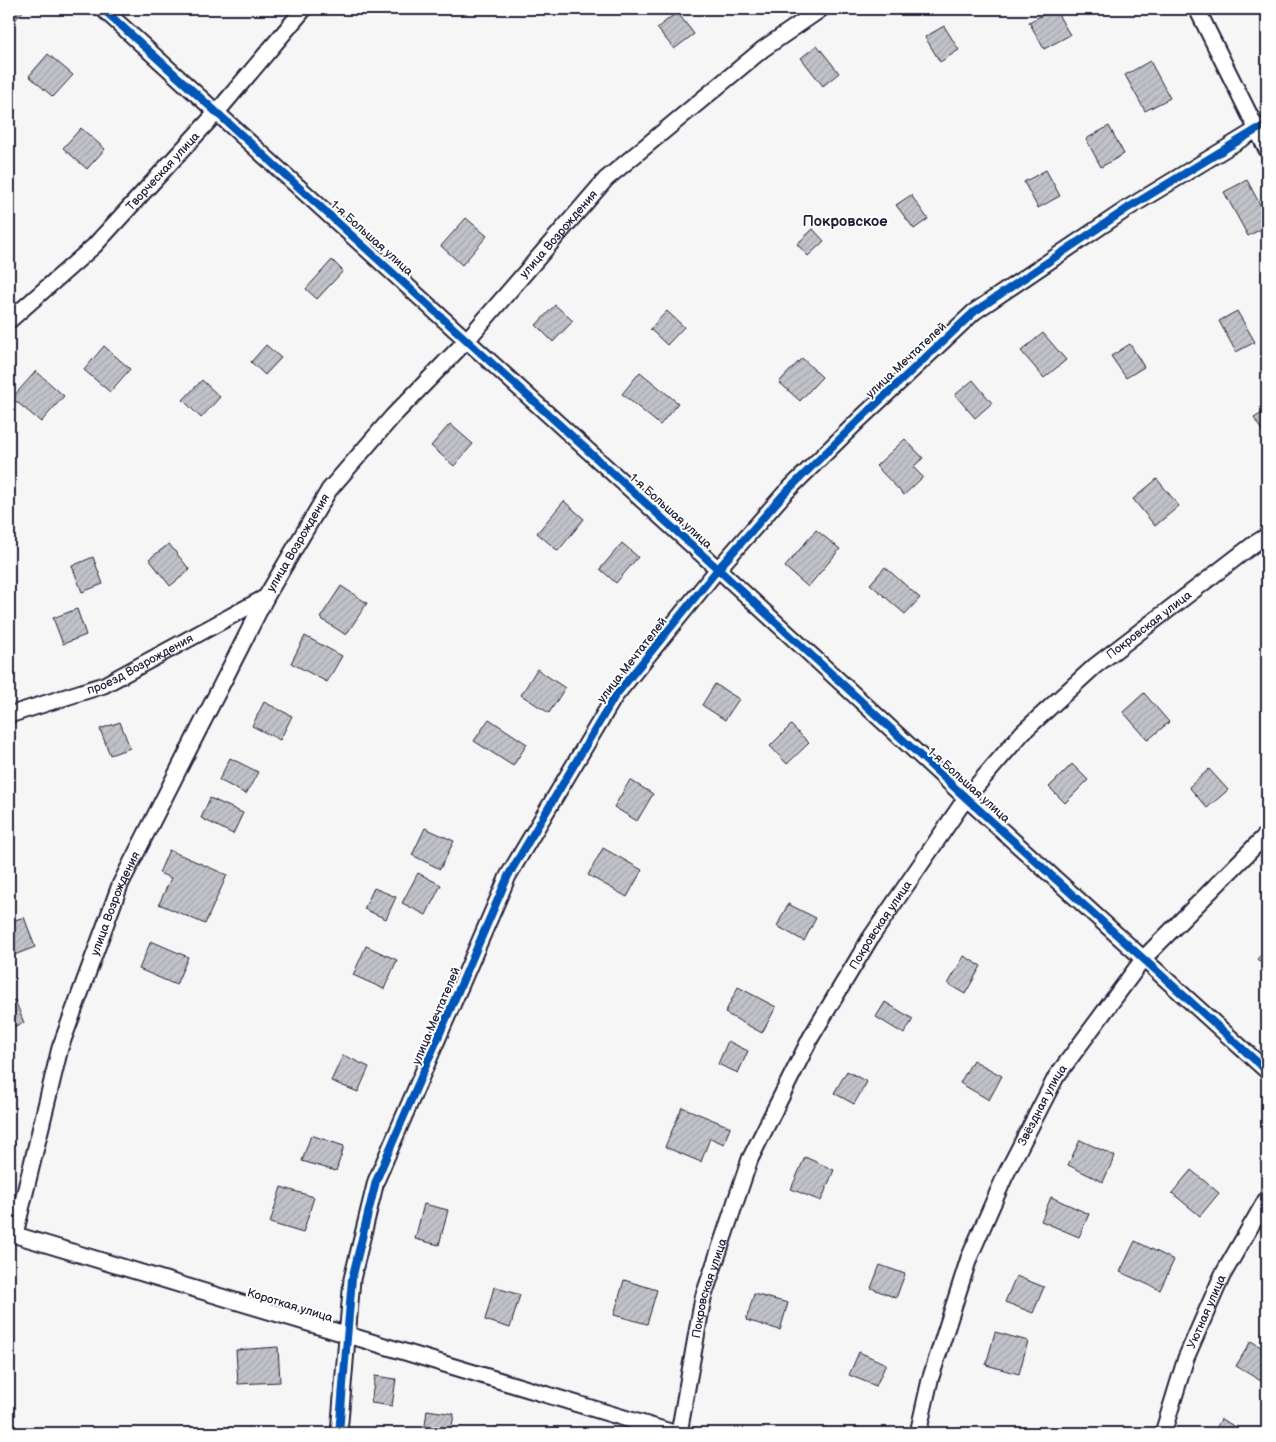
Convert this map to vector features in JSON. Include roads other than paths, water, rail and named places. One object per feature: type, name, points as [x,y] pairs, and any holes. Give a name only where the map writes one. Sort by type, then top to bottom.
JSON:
[{"type":"street","name":"1-я Большая улица","points":[[103,9],[1267,1071]]},
{"type":"street","name":"Творческая улица","points":[[9,321],[94,246],[216,112],[304,9]]},
{"type":"street","name":"улица Возрождения","points":[[12,1233],[60,1048],[120,885],[266,597],[329,490],[392,416],[467,340],[606,179],[763,49],[821,9]]},
{"type":"street","points":[[1197,9],[1262,127],[1267,150]]},
{"type":"street","name":"улица Мечтателей","points":[[339,1433],[352,1279],[376,1181],[508,876],[615,696],[718,569],[784,494],[860,419],[974,312],[1128,208],[1262,127]]},
{"type":"street","name":"Покровская улица","points":[[679,1433],[703,1298],[750,1159],[811,1037],[871,937],[966,798],[1023,732],[1095,666],[1267,536]]},
{"type":"street","name":"проезд Возрождения","points":[[9,715],[104,685],[266,597]]},
{"type":"street","name":"Звёздная улица","points":[[918,1433],[930,1380],[969,1258],[1005,1176],[1056,1077],[1144,958],[1267,834]]},
{"type":"street","name":"Уютная улица","points":[[1163,1433],[1186,1358],[1222,1276],[1267,1198]]},
{"type":"street","name":"Короткая улица","points":[[12,1233],[674,1433]]},
{"type":"district","name":"Покровское","points":[[845,221]]}]
